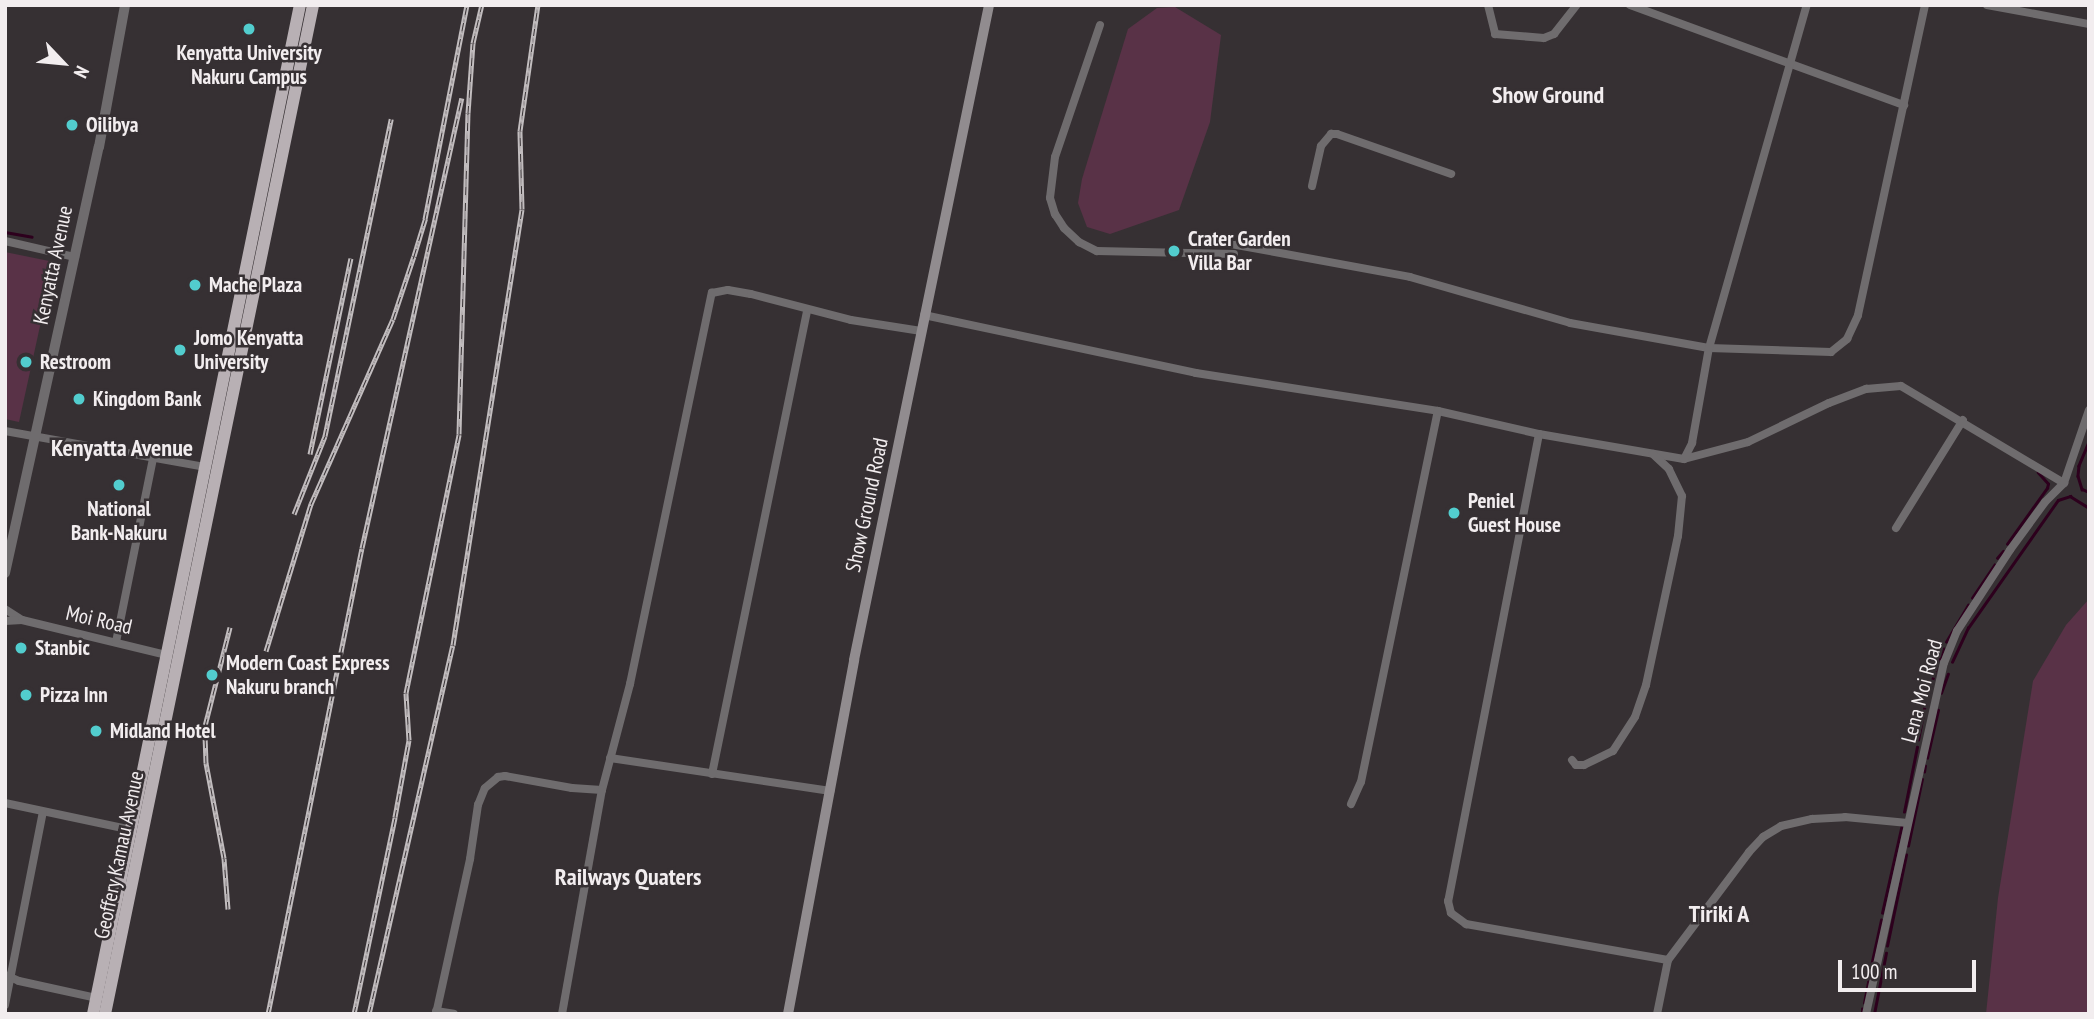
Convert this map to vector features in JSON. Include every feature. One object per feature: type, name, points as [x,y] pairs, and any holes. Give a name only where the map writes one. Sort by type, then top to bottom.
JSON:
[{"type":"highway","name":"Geoffery Kamau Avenue","points":[[93,1014],[300,5]]},
{"type":"highway","name":"Geoffery Kamau Avenue","points":[[105,1014],[313,5]]},
{"type":"main road","name":"Show Ground Road","points":[[788,1014],[924,315],[989,5]]},
{"type":"street","name":"Kenyatta Avenue","points":[[5,573],[99,147],[125,5]]},
{"type":"street","points":[[1488,5],[1495,34],[1549,38],[1577,5]]},
{"type":"street","points":[[1630,5],[1791,66],[1904,105]]},
{"type":"street","points":[[1684,459],[1692,443],[1709,348],[1807,5]]},
{"type":"street","points":[[1231,244],[1410,276],[1570,323],[1709,348],[1831,352],[1847,339],[1858,314],[1925,5]]},
{"type":"street","points":[[1987,5],[2089,24]]},
{"type":"street","points":[[1100,25],[1055,157],[1049,198],[1055,214],[1064,228],[1079,242],[1097,251],[1234,254]]},
{"type":"street","points":[[1312,186],[1321,146],[1331,134],[1451,174]]},
{"type":"street","points":[[5,240],[75,257]]},
{"type":"street","points":[[562,1014],[602,790],[657,559],[711,297],[715,291],[727,290],[807,310],[921,331]]},
{"type":"street","points":[[712,775],[807,310]]},
{"type":"street","points":[[924,315],[1196,373],[1438,411],[1539,434],[1684,459],[1748,442],[1829,403],[1882,386],[1901,386],[1963,420],[2064,482]]},
{"type":"street","name":"Lena Moi Road","points":[[1866,1014],[1944,663],[1957,631],[2010,550],[2045,502],[2064,482],[2089,410]]},
{"type":"street","points":[[1351,804],[1361,782],[1438,411]]},
{"type":"street","points":[[1896,528],[1963,420]]},
{"type":"street","points":[[5,431],[206,467]]},
{"type":"street","points":[[1539,434],[1448,901],[1451,914],[1466,924],[1668,960]]},
{"type":"street","points":[[1572,760],[1576,765],[1584,765],[1613,751],[1635,718],[1646,685],[1678,536],[1682,496],[1669,469],[1653,454]]},
{"type":"street","points":[[116,642],[153,459]]},
{"type":"street","name":"Moi Road","points":[[5,609],[22,620]]},
{"type":"street","name":"Moi Road","points":[[5,621],[22,620],[167,655]]},
{"type":"street","points":[[610,758],[831,791]]},
{"type":"street","points":[[453,1014],[436,1012],[470,859],[478,804],[485,788],[498,777],[505,776],[572,788],[602,790]]},
{"type":"street","points":[[5,803],[132,830]]},
{"type":"street","points":[[5,1005],[43,812]]},
{"type":"street","points":[[1657,1014],[1668,960],[1763,837],[1781,826],[1812,819],[1845,817],[1908,822]]},
{"type":"street","points":[[10,980],[97,998]]},
{"type":"shaded area","points":[[1175,7],[1221,35],[1210,122],[1179,210],[1110,234],[1087,227],[1078,203],[1082,179],[1128,29],[1157,8]]},
{"type":"shaded area","points":[[5,252],[54,262],[19,422],[5,419]]},
{"type":"shaded area","points":[[2089,599],[2089,1014],[1986,1014],[1998,898],[2033,681],[2066,625]]},
{"type":"waterway","points":[[5,232],[32,237]]},
{"type":"waterway","points":[[2089,442],[2079,466],[2078,476],[2082,489],[2089,492]]},
{"type":"waterway","points":[[2007,544],[2047,488],[2048,484],[2038,473]]},
{"type":"waterway","points":[[1952,662],[1968,628],[2058,500],[2070,496],[2089,508]]},
{"type":"waterway","points":[[1997,558],[2003,551]]},
{"type":"waterway","points":[[1972,598],[1994,565]]},
{"type":"waterway","points":[[1946,642],[1968,605]]},
{"type":"waterway","points":[[1939,660],[1943,649]]},
{"type":"waterway","points":[[1927,697],[1936,667]]},
{"type":"waterway","points":[[1941,693],[1948,674]]},
{"type":"waterway","points":[[1918,740],[1925,705]]},
{"type":"waterway","points":[[1927,758],[1938,710]]},
{"type":"waterway","points":[[1904,812],[1917,747]]},
{"type":"waterway","points":[[1924,772],[1925,766]]},
{"type":"waterway","points":[[1908,846],[1922,779]]},
{"type":"waterway","points":[[1882,913],[1902,824]]},
{"type":"waterway","points":[[1887,946],[1906,855]]},
{"type":"waterway","points":[[1871,966],[1881,920]]},
{"type":"waterway","points":[[1874,1014],[1886,953]]},
{"type":"waterway","points":[[1864,1003],[1869,977]]},
{"type":"waterway","points":[[1862,1009],[1862,1014]]},
{"type":"railway","points":[[266,651],[311,504],[393,319],[414,256],[425,219],[467,5]]},
{"type":"railway","points":[[354,1014],[409,740],[406,693],[459,434],[468,113],[473,43],[482,5]]},
{"type":"railway","points":[[369,1014],[453,645],[522,209],[520,131],[538,5]]},
{"type":"railway","points":[[268,1014],[362,548],[462,98]]},
{"type":"railway","points":[[294,514],[325,436],[391,119]]},
{"type":"railway","points":[[310,454],[351,258]]},
{"type":"railway","points":[[228,909],[224,858],[206,763],[205,726],[230,627]]},
{"type":"place","name":"Kenyatta University Nakuru Campus","points":[[249,29]]},
{"type":"place","name":"Oilibya","points":[[72,125]]},
{"type":"place","name":"Crater Garden Villa Bar","points":[[1174,251]]},
{"type":"place","name":"Mache Plaza","points":[[195,285]]},
{"type":"place","name":"Jomo Kenyatta University","points":[[180,350]]},
{"type":"place","name":"Restroom","points":[[26,362]]},
{"type":"place","name":"Kingdom Bank","points":[[79,399]]},
{"type":"place","name":"National Bank-Nakuru","points":[[119,485]]},
{"type":"place","name":"Peniel Guest House","points":[[1454,513]]},
{"type":"place","name":"Stanbic","points":[[21,648]]},
{"type":"place","name":"Modern Coast Express Nakuru branch","points":[[212,675]]},
{"type":"place","name":"Pizza Inn","points":[[26,695]]},
{"type":"place","name":"Midland Hotel","points":[[96,731]]},
{"type":"district","name":"Show Ground","points":[[1548,95]]},
{"type":"district","name":"Kenyatta Avenue","points":[[122,448]]},
{"type":"district","name":"Railways Quaters","points":[[628,877]]},
{"type":"district","name":"Tiriki A","points":[[1719,914]]}]
